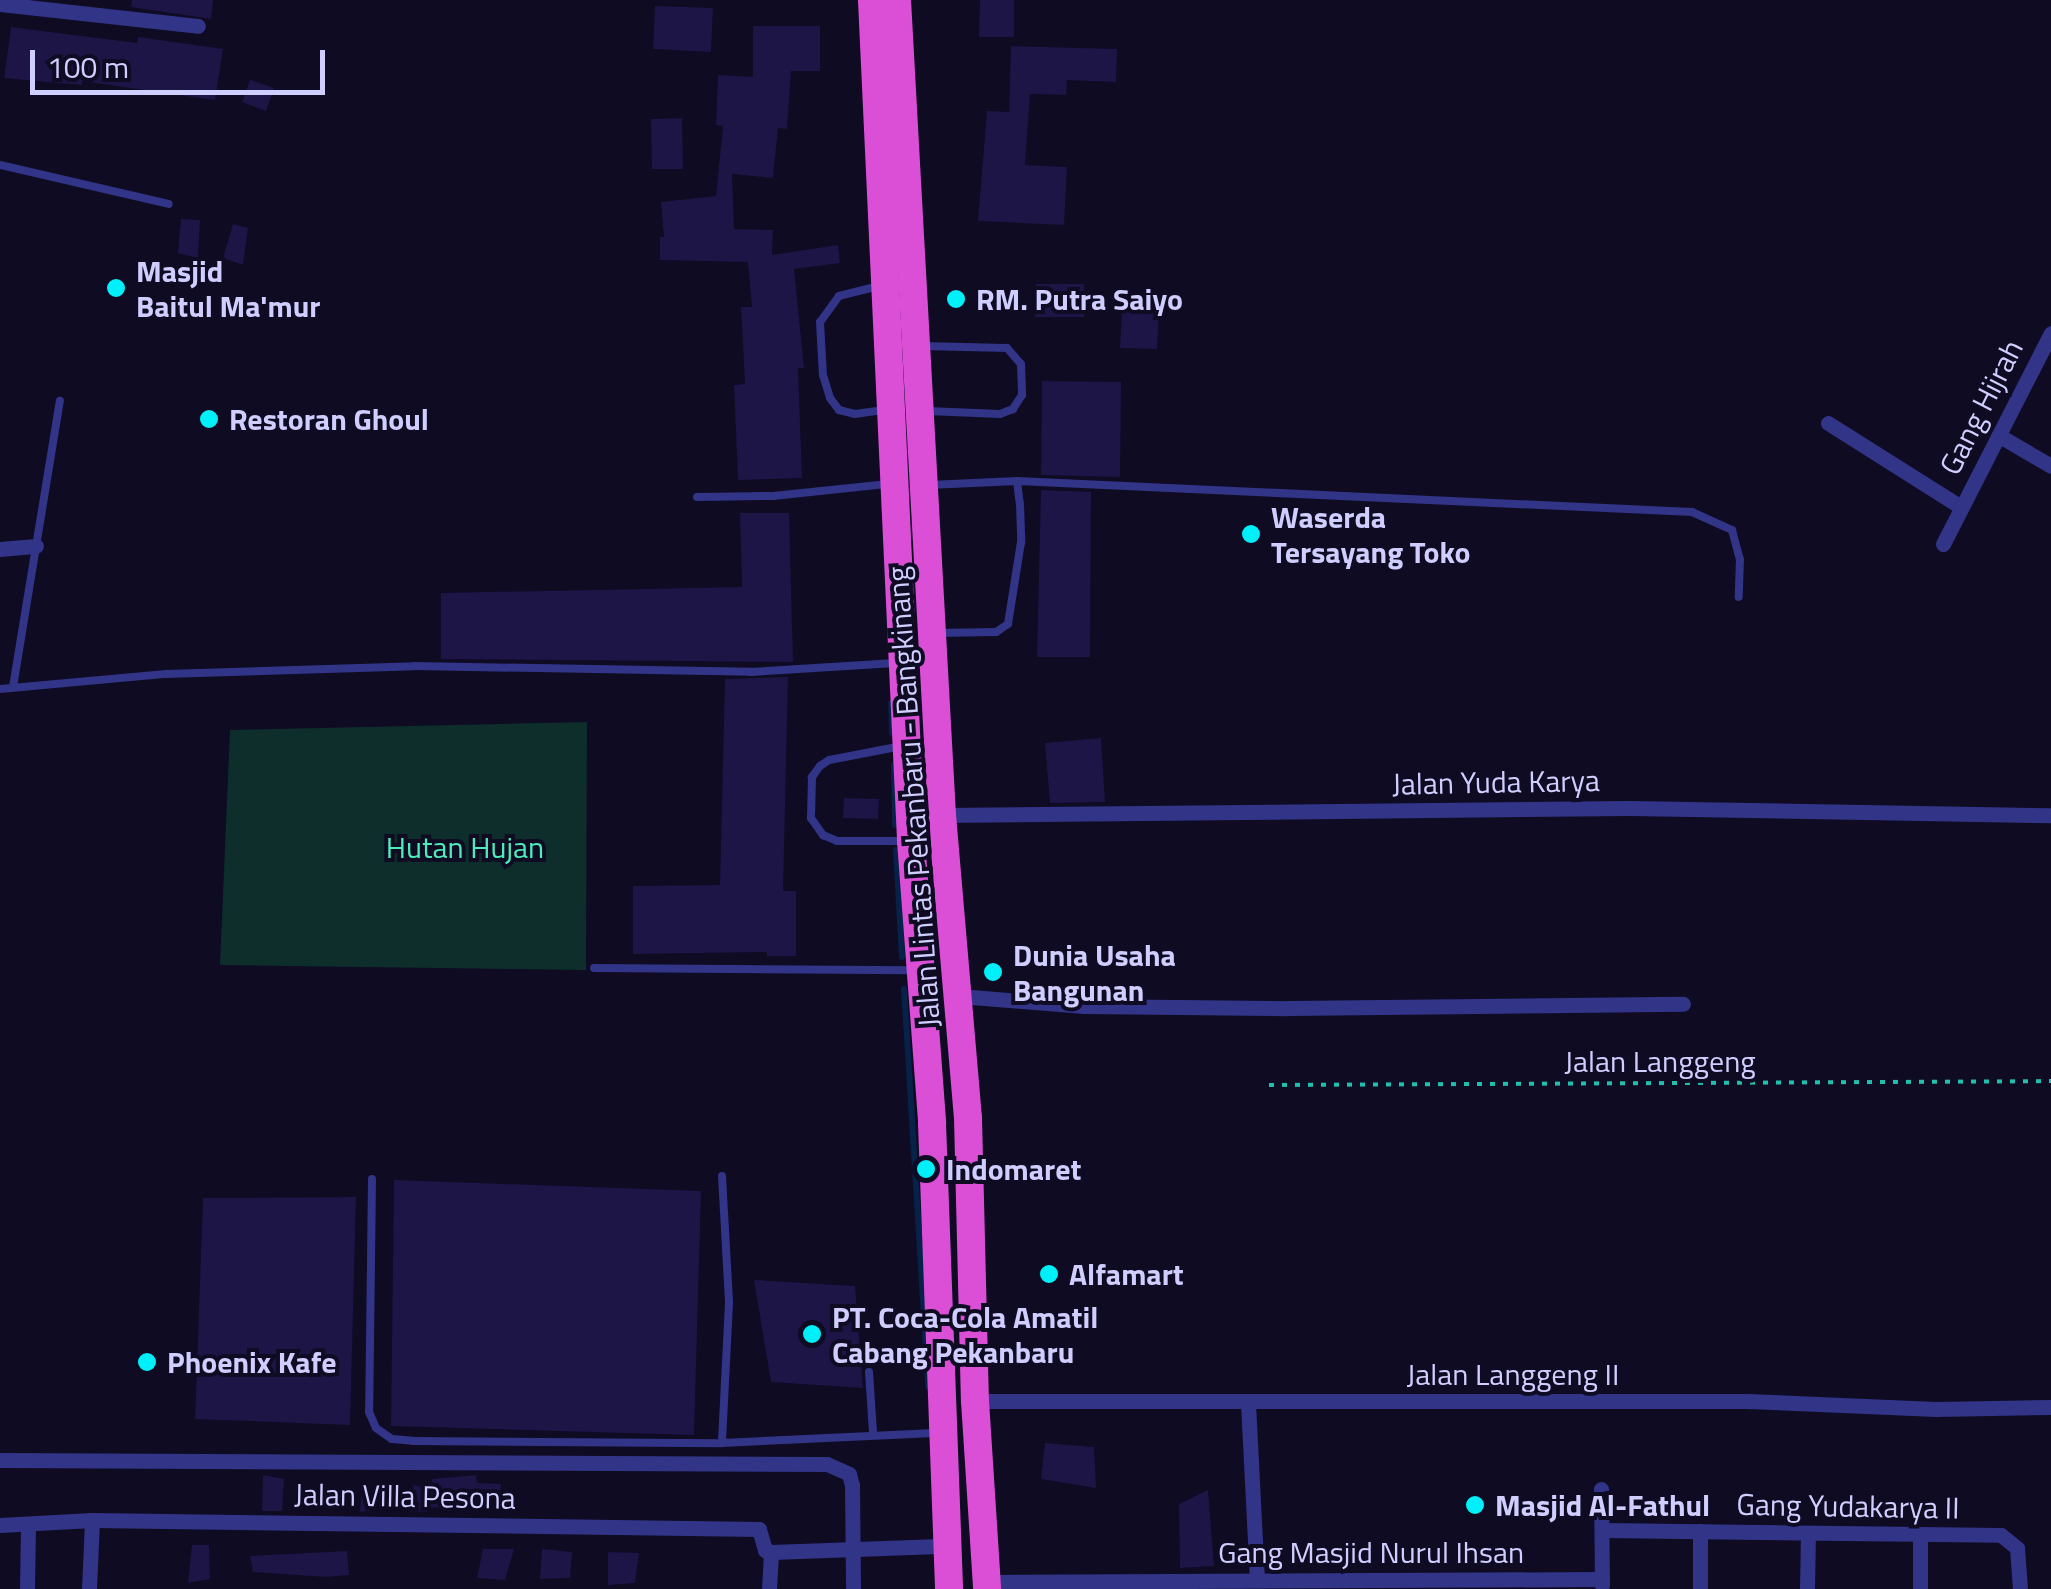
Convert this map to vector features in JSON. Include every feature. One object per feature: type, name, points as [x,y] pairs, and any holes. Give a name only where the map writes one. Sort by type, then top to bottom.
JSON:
[{"type":"highway","name":"Jalan Lintas Pekanbaru - Bangkinang","points":[[872,0],[884,285],[906,410],[911,484],[934,634],[942,815],[968,1118],[975,1402],[987,1586]]},
{"type":"highway","name":"Jalan Lintas Pekanbaru - Bangkinang","points":[[897,0],[918,346],[906,410]]},
{"type":"highway","name":"Jalan Lintas Pekanbaru - Bangkinang","points":[[911,484],[905,662],[911,841],[932,1122],[949,1589]]},
{"type":"highway","points":[[932,1122],[968,1118]]},
{"type":"street","points":[[2,7],[198,26]]},
{"type":"street","name":"Gang Hijrah","points":[[1942,544],[2051,333]]},
{"type":"street","points":[[1828,423],[1961,507]]},
{"type":"street","points":[[1998,436],[2051,466]]},
{"type":"street","points":[[0,549],[36,546]]},
{"type":"street","name":"Jalan Yuda Karya","points":[[942,815],[1630,808],[2051,815]]},
{"type":"street","points":[[959,996],[1084,1006],[1683,1004]]},
{"type":"street","name":"Jalan Langgeng II","points":[[975,1402],[1748,1402],[1917,1408],[2051,1407]]},
{"type":"street","points":[[1248,1403],[1257,1578]]},
{"type":"street","points":[[0,1460],[827,1464],[849,1474],[852,1485],[852,1589]]},
{"type":"street","points":[[1601,1489],[1602,1584]]},
{"type":"street","points":[[0,1525],[92,1520],[89,1589]]},
{"type":"street","name":"Jalan Villa Pesona","points":[[92,1520],[759,1528],[765,1550],[771,1552]]},
{"type":"street","points":[[27,1589],[28,1524]]},
{"type":"street","name":"Gang Yudakarya II","points":[[1602,1530],[2001,1535],[2010,1539],[2020,1558],[2020,1589]]},
{"type":"street","points":[[1700,1532],[1700,1589]]},
{"type":"street","points":[[1807,1589],[1808,1533]]},
{"type":"street","points":[[1920,1535],[1920,1589]]},
{"type":"street","points":[[769,1589],[771,1552],[947,1546]]},
{"type":"street","name":"Gang Masjid Nurul Ihsan","points":[[987,1586],[1257,1578],[1602,1584]]},
{"type":"lane","points":[[0,165],[169,204]]},
{"type":"lane","points":[[884,285],[839,296],[820,322],[823,375],[839,410],[855,414],[906,410],[1000,414],[1013,409],[1022,396],[1021,364],[1007,348],[918,346]]},
{"type":"lane","points":[[13,687],[60,401]]},
{"type":"lane","points":[[934,634],[996,632],[1008,624],[1021,542],[1016,481]]},
{"type":"lane","points":[[697,497],[1016,481],[1692,512],[1732,530],[1740,560],[1739,598]]},
{"type":"lane","points":[[0,689],[166,674],[396,666],[751,672],[905,662]]},
{"type":"lane","points":[[908,745],[829,760],[820,766],[812,777],[812,818],[823,836],[837,841],[911,841]]},
{"type":"lane","points":[[594,968],[923,970]]},
{"type":"lane","points":[[722,1176],[729,1304],[722,1443]]},
{"type":"lane","points":[[372,1178],[369,1400],[376,1428],[392,1439],[722,1443],[942,1432]]},
{"type":"lane","points":[[869,1372],[873,1434]]},
{"type":"path","name":"Jalan Langgeng","points":[[1269,1085],[2051,1082]]},
{"type":"green space","name":"Hutan Hujan","points":[[587,722],[586,970],[220,965],[230,730]]},
{"type":"building","points":[[132,0],[213,0],[211,19],[131,7]]},
{"type":"building","points":[[980,0],[1014,0],[1014,37],[979,37]]},
{"type":"building","points":[[655,6],[713,8],[711,52],[653,49]]},
{"type":"building","points":[[753,26],[820,26],[820,71],[791,71],[787,129],[778,128],[773,178],[732,174],[734,229],[773,230],[772,255],[838,245],[840,263],[794,269],[804,368],[798,368],[802,478],[738,480],[734,385],[745,384],[741,307],[752,307],[748,262],[660,260],[660,237],[664,237],[661,202],[716,196],[723,126],[716,125],[718,75],[753,77]]},
{"type":"building","points":[[11,27],[137,43],[138,37],[223,49],[215,100],[82,81],[82,85],[4,78]]},
{"type":"building","points":[[1011,46],[1117,49],[1116,82],[1067,80],[1066,95],[1030,94],[1025,165],[1067,167],[1064,225],[978,221],[987,111],[1009,112]]},
{"type":"building","points":[[250,80],[274,88],[266,111],[242,102]]},
{"type":"building","points":[[682,118],[683,169],[652,169],[651,119]]},
{"type":"building","points":[[181,219],[200,220],[198,258],[178,253]]},
{"type":"building","points":[[233,224],[248,228],[243,265],[223,258]]},
{"type":"building","points":[[1036,284],[1084,284],[1084,317],[1035,317]]},
{"type":"building","points":[[1122,312],[1159,313],[1157,349],[1120,348]]},
{"type":"building","points":[[1042,381],[1121,382],[1120,477],[1041,475]]},
{"type":"building","points":[[1041,490],[1091,492],[1090,657],[1037,657]]},
{"type":"building","points":[[740,513],[789,513],[793,662],[441,659],[441,593],[742,587]]},
{"type":"building","points":[[788,677],[783,891],[796,891],[796,956],[767,956],[767,952],[633,954],[633,886],[720,885],[725,679]]},
{"type":"building","points":[[1101,738],[1105,802],[1050,803],[1045,743]]},
{"type":"building","points":[[844,798],[879,799],[878,819],[843,818]]},
{"type":"building","points":[[394,1180],[701,1191],[694,1435],[391,1426]]},
{"type":"building","points":[[356,1197],[350,1425],[195,1419],[203,1198]]},
{"type":"building","name":"PT. Coca-Cola Amatil Cabang Pekanbaru","points":[[754,1280],[855,1286],[863,1388],[771,1382]]},
{"type":"building","points":[[1045,1443],[1094,1447],[1096,1488],[1041,1479]]},
{"type":"building","points":[[263,1475],[284,1479],[282,1511],[262,1511]]},
{"type":"building","points":[[476,1475],[477,1483],[501,1484],[500,1510],[428,1507],[427,1512],[406,1511],[414,1485],[432,1490],[432,1479]]},
{"type":"building","points":[[362,1487],[377,1493],[377,1509],[360,1512]]},
{"type":"building","points":[[1208,1490],[1214,1566],[1180,1568],[1179,1504]]},
{"type":"building","points":[[192,1545],[209,1545],[210,1579],[188,1583]]},
{"type":"building","points":[[483,1549],[514,1549],[505,1580],[477,1578]]},
{"type":"building","points":[[542,1549],[572,1552],[570,1578],[540,1579]]},
{"type":"building","points":[[347,1551],[349,1575],[326,1577],[253,1572],[250,1556]]},
{"type":"building","points":[[608,1552],[639,1553],[635,1583],[608,1585]]},
{"type":"waterway","points":[[891,703],[892,733]]},
{"type":"waterway","points":[[894,765],[895,825]]},
{"type":"waterway","points":[[896,850],[902,957]]},
{"type":"waterway","points":[[904,989],[928,1387]]},
{"type":"place","name":"Masjid Baitul Ma'mur","points":[[116,288]]},
{"type":"place","name":"RM. Putra Saiyo","points":[[956,299]]},
{"type":"place","name":"Restoran Ghoul","points":[[209,419]]},
{"type":"place","name":"Waserda Tersayang Toko","points":[[1251,534]]},
{"type":"place","name":"Dunia Usaha Bangunan","points":[[993,972]]},
{"type":"place","name":"Indomaret","points":[[926,1169]]},
{"type":"place","name":"Alfamart","points":[[1049,1274]]},
{"type":"place","name":"PT. Coca-Cola Amatil Cabang Pekanbaru","points":[[812,1334]]},
{"type":"place","name":"Phoenix Kafe","points":[[147,1362]]},
{"type":"place","name":"Masjid Al-Fathul","points":[[1475,1505]]}]
